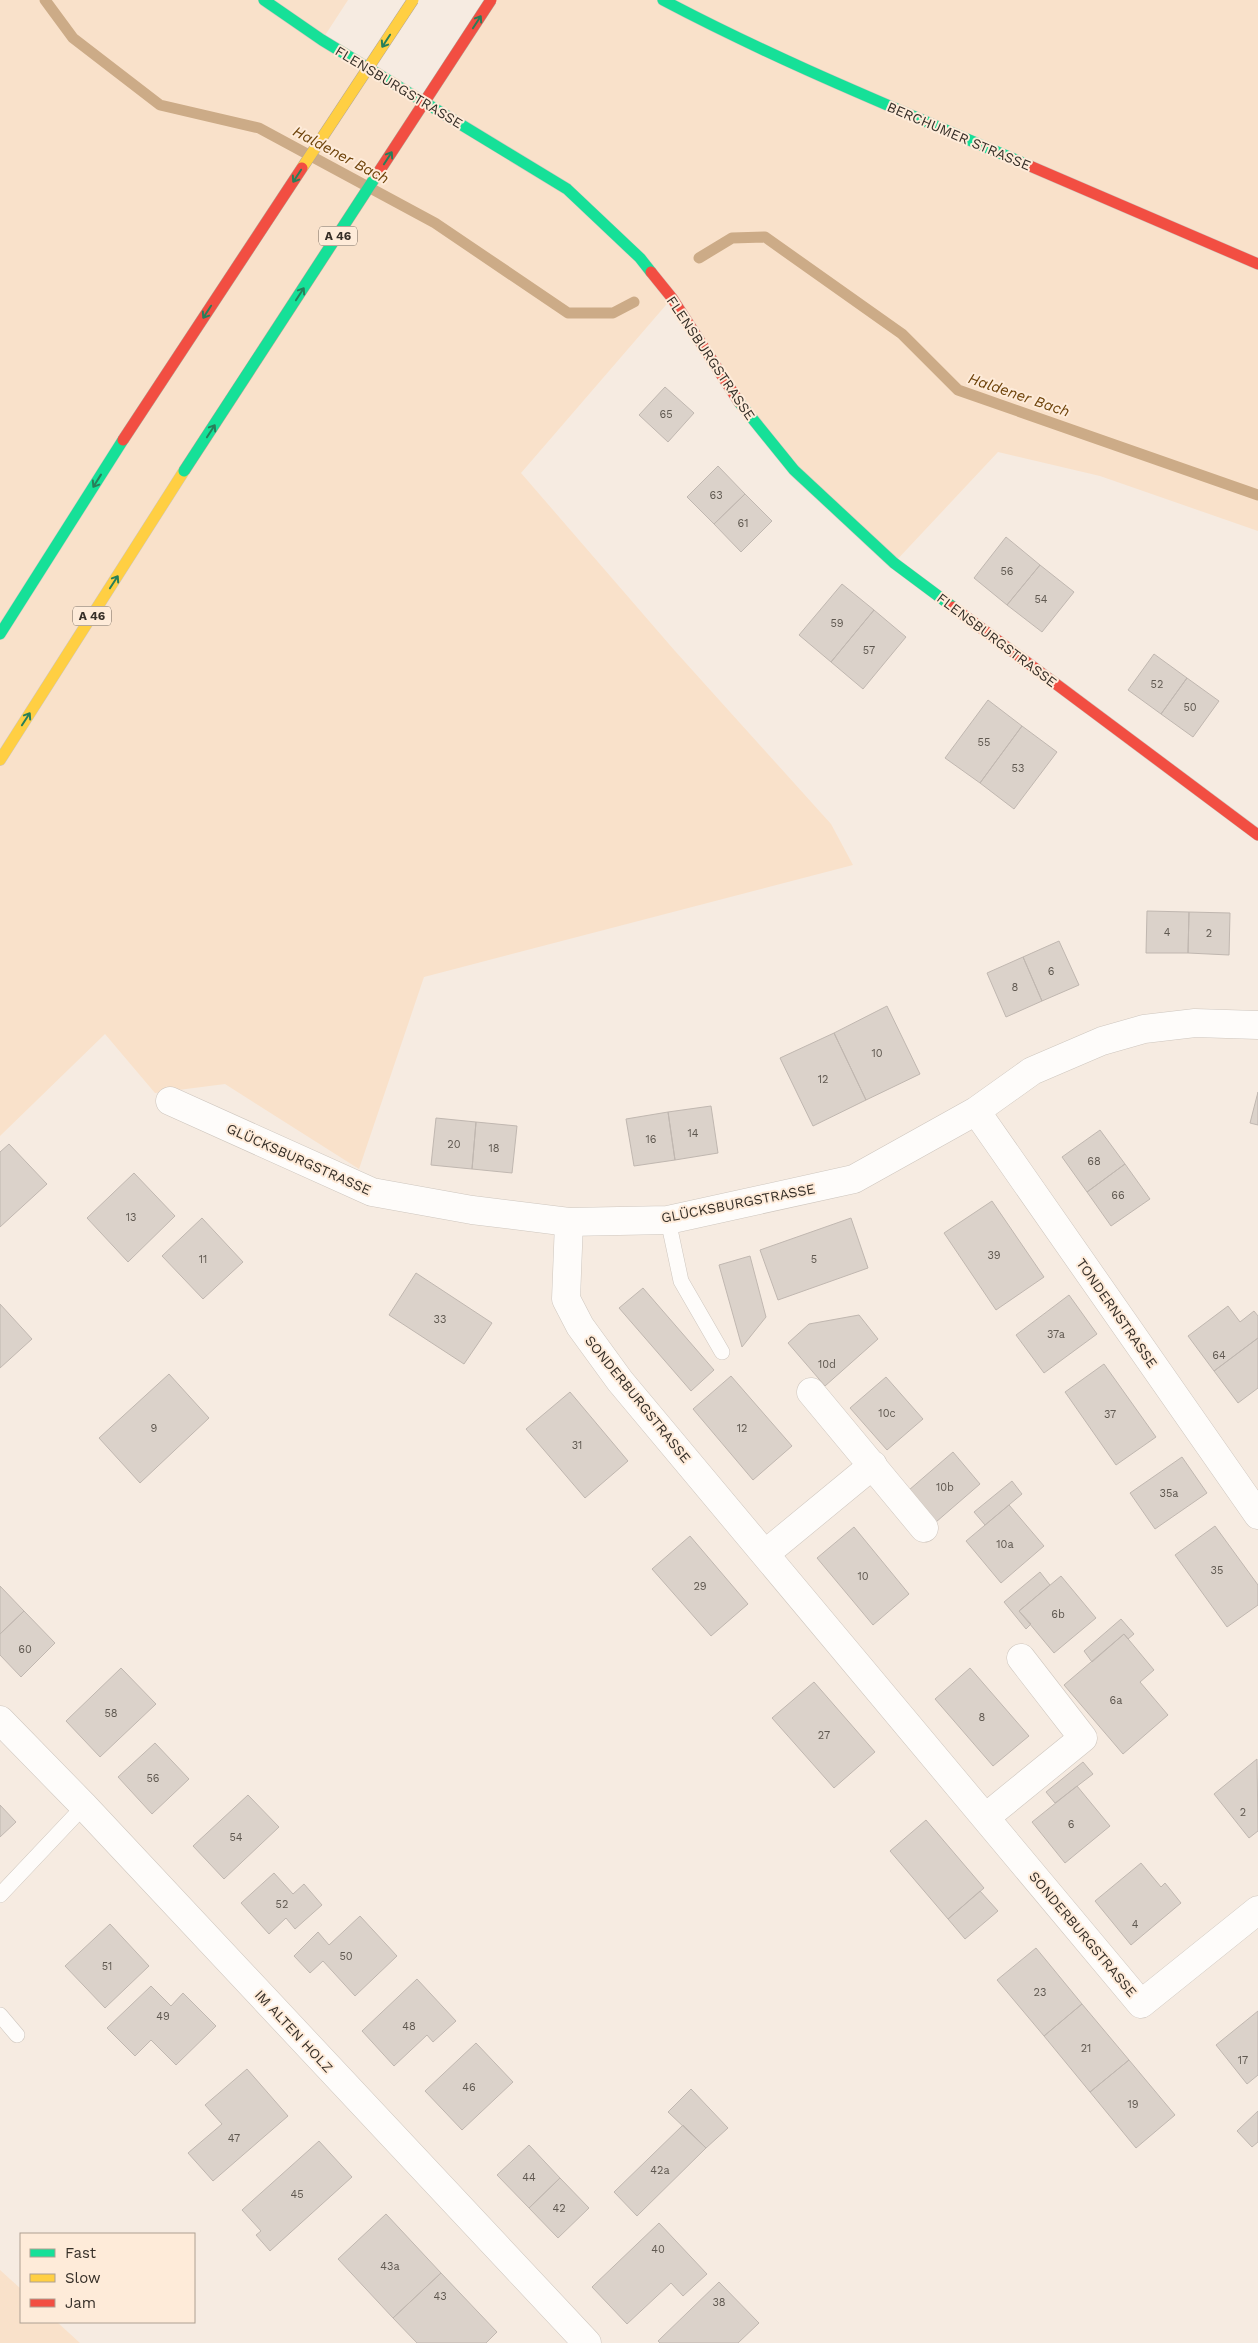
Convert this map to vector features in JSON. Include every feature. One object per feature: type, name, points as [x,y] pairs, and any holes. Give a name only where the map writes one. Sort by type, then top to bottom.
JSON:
[{"type":"main road","name":"FLENSBURGSTRASSE","points":[[264,0],[322,40],[567,189],[640,258],[667,291],[742,407],[794,470],[902,569],[1258,835]]},
{"type":"main road","points":[[0,634],[123,440],[413,0]]},
{"type":"main road","name":"A 46","points":[[0,760],[184,471],[491,0]]},
{"type":"main road","name":"BERCHUMER STRASSE","points":[[663,0],[720,30],[850,89],[1258,264]]},
{"type":"street","name":"GLÜCKSBURGSTRASSE","points":[[170,1101],[372,1192],[472,1210],[569,1222],[668,1220],[854,1179],[976,1111],[1032,1071],[1102,1041],[1144,1029],[1195,1023],[1258,1024]]},
{"type":"street","name":"TONDERNSTRASSE","points":[[976,1111],[1258,1516]]},
{"type":"street","name":"SONDERBURGSTRASSE","points":[[569,1222],[566,1299],[580,1326],[620,1381],[1141,2004],[1258,1910]]},
{"type":"street","points":[[811,1392],[924,1528]]},
{"type":"street","points":[[765,1554],[873,1465]]},
{"type":"street","points":[[986,1817],[1083,1738],[1021,1658]]},
{"type":"street","name":"IM ALTEN HOLZ","points":[[0,1720],[84,1806],[587,2343]]},
{"type":"lane","points":[[668,1220],[681,1281],[722,1352]]},
{"type":"lane","points":[[0,1895],[84,1806]]},
{"type":"lane","points":[[0,2015],[17,2035]]},
{"type":"shaded area","points":[[0,0],[348,0],[322,40],[425,102],[491,0],[1258,0],[1258,531],[1100,476],[998,452],[894,563],[794,470],[672,298],[521,473],[675,651],[831,824],[853,865],[424,977],[359,1169],[225,1084],[155,1093],[105,1034],[0,1136]]},
{"type":"shaded area","points":[[0,2270],[20,2288],[20,2323],[58,2323],[80,2343],[0,2343]]},
{"type":"building","points":[[665,387],[694,413],[668,442],[639,415]]},
{"type":"building","points":[[718,466],[745,494],[714,524],[687,497]]},
{"type":"building","points":[[745,494],[772,521],[741,552],[714,524]]},
{"type":"building","points":[[1006,537],[1040,565],[1007,605],[974,578]]},
{"type":"building","points":[[1040,565],[1074,592],[1042,632],[1007,605]]},
{"type":"building","points":[[842,584],[874,610],[831,662],[799,635]]},
{"type":"building","points":[[874,610],[906,637],[863,689],[831,662]]},
{"type":"building","points":[[1154,654],[1187,678],[1161,714],[1128,690]]},
{"type":"building","points":[[1187,678],[1219,701],[1193,737],[1161,714]]},
{"type":"building","points":[[988,700],[1022,726],[980,783],[945,758]]},
{"type":"building","points":[[1022,726],[1057,752],[1014,809],[980,783]]},
{"type":"building","points":[[1147,911],[1189,912],[1188,953],[1146,953]]},
{"type":"building","points":[[1189,912],[1230,913],[1229,955],[1188,953]]},
{"type":"building","points":[[1059,941],[1079,985],[1042,1001],[1023,957]]},
{"type":"building","points":[[1023,957],[1042,1001],[1006,1017],[987,973]]},
{"type":"building","points":[[887,1006],[920,1074],[866,1100],[834,1033]]},
{"type":"building","points":[[834,1033],[866,1100],[813,1126],[780,1058]]},
{"type":"building","points":[[1258,1092],[1258,1125],[1250,1123]]},
{"type":"building","points":[[711,1106],[718,1153],[675,1160],[668,1112]]},
{"type":"building","points":[[668,1112],[675,1160],[634,1166],[626,1119]]},
{"type":"building","points":[[436,1118],[476,1122],[472,1169],[431,1165]]},
{"type":"building","points":[[476,1122],[517,1126],[512,1173],[472,1169]]},
{"type":"building","points":[[1100,1130],[1125,1164],[1087,1192],[1062,1157]]},
{"type":"building","points":[[9,1144],[47,1184],[0,1227],[0,1152]]},
{"type":"building","points":[[1125,1164],[1150,1199],[1111,1226],[1087,1192]]},
{"type":"building","points":[[134,1173],[175,1216],[128,1262],[87,1218]]},
{"type":"building","points":[[992,1201],[1044,1277],[996,1310],[944,1233]]},
{"type":"building","points":[[202,1218],[243,1262],[203,1299],[162,1256]]},
{"type":"building","points":[[851,1218],[868,1268],[778,1300],[760,1250]]},
{"type":"building","points":[[750,1256],[766,1317],[742,1347],[719,1265]]},
{"type":"building","points":[[416,1273],[492,1323],[464,1364],[389,1315]]},
{"type":"building","points":[[643,1288],[714,1370],[691,1391],[619,1308]]},
{"type":"building","points":[[1069,1295],[1097,1334],[1044,1373],[1016,1335]]},
{"type":"building","points":[[0,1304],[32,1339],[0,1368]]},
{"type":"building","points":[[1228,1306],[1240,1322],[1254,1311],[1258,1316],[1258,1338],[1214,1371],[1188,1336]]},
{"type":"building","points":[[859,1315],[878,1339],[825,1386],[788,1343],[809,1324]]},
{"type":"building","points":[[1258,1338],[1258,1388],[1238,1403],[1214,1371]]},
{"type":"building","points":[[1104,1364],[1156,1437],[1116,1465],[1065,1392]]},
{"type":"building","points":[[169,1374],[209,1418],[140,1483],[99,1438]]},
{"type":"building","points":[[731,1376],[792,1446],[753,1480],[693,1409]]},
{"type":"building","points":[[886,1377],[923,1419],[887,1450],[850,1408]]},
{"type":"building","points":[[570,1392],[628,1461],[585,1498],[526,1429]]},
{"type":"building","points":[[953,1452],[980,1484],[936,1522],[909,1490]]},
{"type":"building","points":[[1182,1457],[1207,1493],[1155,1529],[1130,1493]]},
{"type":"building","points":[[1012,1481],[1022,1494],[985,1525],[974,1512]]},
{"type":"building","points":[[1009,1505],[1044,1546],[1001,1583],[966,1541]]},
{"type":"building","points":[[1215,1526],[1258,1585],[1258,1605],[1227,1627],[1175,1555]]},
{"type":"building","points":[[854,1527],[909,1594],[873,1625],[817,1558]]},
{"type":"building","points":[[690,1536],[748,1604],[711,1636],[652,1569]]},
{"type":"building","points":[[1040,1572],[1050,1585],[1019,1611],[1031,1624],[1026,1629],[1004,1602]]},
{"type":"building","points":[[1061,1576],[1096,1618],[1054,1653],[1019,1611]]},
{"type":"building","points":[[0,1586],[24,1611],[0,1634]]},
{"type":"building","points":[[24,1611],[55,1643],[21,1677],[0,1655],[0,1634]]},
{"type":"building","points":[[1121,1619],[1134,1634],[1128,1639],[1124,1634],[1092,1662],[1084,1651]]},
{"type":"building","points":[[1124,1634],[1154,1670],[1140,1682],[1168,1715],[1123,1754],[1064,1685]]},
{"type":"building","points":[[121,1668],[156,1704],[100,1757],[66,1721]]},
{"type":"building","points":[[970,1668],[1029,1736],[993,1766],[935,1699]]},
{"type":"building","points":[[814,1682],[875,1752],[834,1788],[772,1718]]},
{"type":"building","points":[[155,1743],[189,1779],[152,1814],[118,1777]]},
{"type":"building","points":[[1257,1759],[1258,1831],[1249,1838],[1214,1794]]},
{"type":"building","points":[[1083,1762],[1093,1774],[1055,1803],[1046,1792]]},
{"type":"building","points":[[1077,1786],[1110,1826],[1065,1863],[1032,1822]]},
{"type":"building","points":[[248,1795],[279,1827],[224,1879],[193,1846]]},
{"type":"building","points":[[0,1805],[16,1822],[0,1837]]},
{"type":"building","points":[[926,1820],[984,1888],[948,1919],[890,1851]]},
{"type":"building","points":[[1141,1863],[1161,1887],[1165,1883],[1181,1903],[1131,1945],[1095,1901]]},
{"type":"building","points":[[274,1873],[293,1894],[304,1884],[322,1905],[295,1929],[286,1918],[269,1934],[241,1903]]},
{"type":"building","points":[[980,1891],[998,1911],[965,1939],[948,1919]]},
{"type":"building","points":[[360,1916],[397,1956],[355,1996],[323,1961],[310,1973],[294,1956],[318,1932],[329,1945]]},
{"type":"building","points":[[110,1924],[149,1966],[105,2008],[65,1966]]},
{"type":"building","points":[[1036,1948],[1082,2004],[1044,2036],[997,1980]]},
{"type":"building","points":[[417,1979],[456,2021],[433,2042],[427,2035],[394,2066],[362,2031]]},
{"type":"building","points":[[151,1986],[171,2006],[183,1993],[216,2026],[176,2065],[151,2040],[135,2056],[107,2028]]},
{"type":"building","points":[[1082,2004],[1129,2060],[1090,2092],[1044,2036]]},
{"type":"building","points":[[1258,2011],[1258,2075],[1247,2084],[1216,2045]]},
{"type":"building","points":[[476,2043],[513,2082],[462,2130],[425,2091]]},
{"type":"building","points":[[1129,2060],[1175,2115],[1136,2148],[1090,2092]]},
{"type":"building","points":[[247,2069],[288,2116],[213,2181],[188,2153],[222,2124],[205,2105]]},
{"type":"building","points":[[691,2089],[728,2128],[706,2148],[668,2112]]},
{"type":"building","points":[[1258,2111],[1258,2142],[1252,2147],[1237,2131]]},
{"type":"building","points":[[683,2125],[706,2148],[637,2216],[614,2192]]},
{"type":"building","points":[[319,2141],[352,2177],[270,2251],[256,2235],[261,2231],[242,2210]]},
{"type":"building","points":[[529,2145],[560,2178],[529,2208],[497,2175]]},
{"type":"building","points":[[560,2178],[589,2208],[558,2238],[529,2208]]},
{"type":"building","points":[[386,2214],[441,2273],[393,2318],[338,2259]]},
{"type":"building","points":[[659,2223],[707,2274],[683,2296],[671,2283],[627,2324],[592,2287]]},
{"type":"building","points":[[441,2273],[497,2332],[486,2343],[417,2343],[393,2318]]},
{"type":"building","points":[[719,2282],[759,2323],[738,2343],[660,2343],[658,2341]]},
{"type":"waterway","name":"Haldener Bach","points":[[45,0],[73,38],[160,105],[259,128],[435,223],[568,313],[613,313],[634,302]]},
{"type":"waterway","name":"Haldener Bach","points":[[699,258],[732,238],[765,237],[902,334],[958,390],[1258,495]]},
{"type":"traffic: fast","points":[[264,0],[322,40],[567,189],[640,258],[651,272]]},
{"type":"traffic: fast","points":[[663,0],[799,66],[1030,166]]},
{"type":"traffic: fast","points":[[184,471],[378,173]]},
{"type":"traffic: fast","points":[[739,402],[794,470],[894,563],[953,607]]},
{"type":"traffic: fast","points":[[0,634],[123,440]]},
{"type":"traffic: slow","points":[[302,168],[413,0]]},
{"type":"traffic: slow","points":[[0,760],[184,471]]},
{"type":"traffic: jam","points":[[378,173],[491,0]]},
{"type":"traffic: jam","points":[[1030,166],[1258,264]]},
{"type":"traffic: jam","points":[[123,440],[302,168]]},
{"type":"traffic: jam","points":[[651,272],[672,298],[739,402]]},
{"type":"traffic: jam","points":[[953,607],[1258,835]]}]
